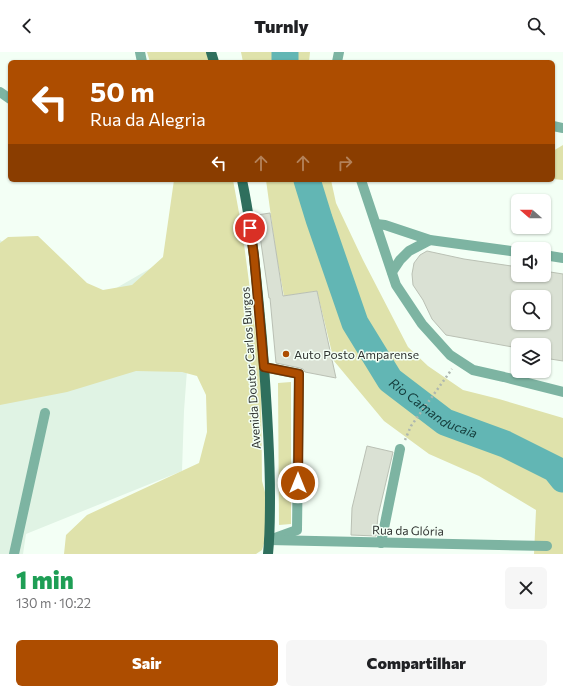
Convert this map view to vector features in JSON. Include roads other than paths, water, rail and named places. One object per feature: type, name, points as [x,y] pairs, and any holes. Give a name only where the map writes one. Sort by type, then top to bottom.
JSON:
[{"type":"main road","name":"Avenida Doutor Carlos Burgos","points":[[242,182],[247,201],[254,256],[266,391],[270,472],[270,540],[268,554]]},
{"type":"street","points":[[362,182],[396,285],[422,324],[450,355],[473,370],[563,392]]},
{"type":"street","points":[[376,224],[385,225],[430,240],[511,251]]},
{"type":"street","points":[[392,272],[400,260],[409,251],[430,240]]},
{"type":"street","points":[[551,256],[563,258]]},
{"type":"street","points":[[264,367],[299,374],[297,530],[270,540]]},
{"type":"street","points":[[14,554],[45,413]]},
{"type":"street","points":[[381,542],[400,449]]},
{"type":"street","name":"Rua da Glória","points":[[270,540],[381,542],[478,549],[547,546]]},
{"type":"waterway","name":"Rio Camanducaia","points":[[285,52],[285,60]]},
{"type":"waterway","name":"Rio Camanducaia","points":[[308,182],[355,323],[390,380],[445,422],[505,444],[555,469],[563,479]]},
{"type":"place","name":"Auto Posto Amparense","points":[[286,354]]}]
